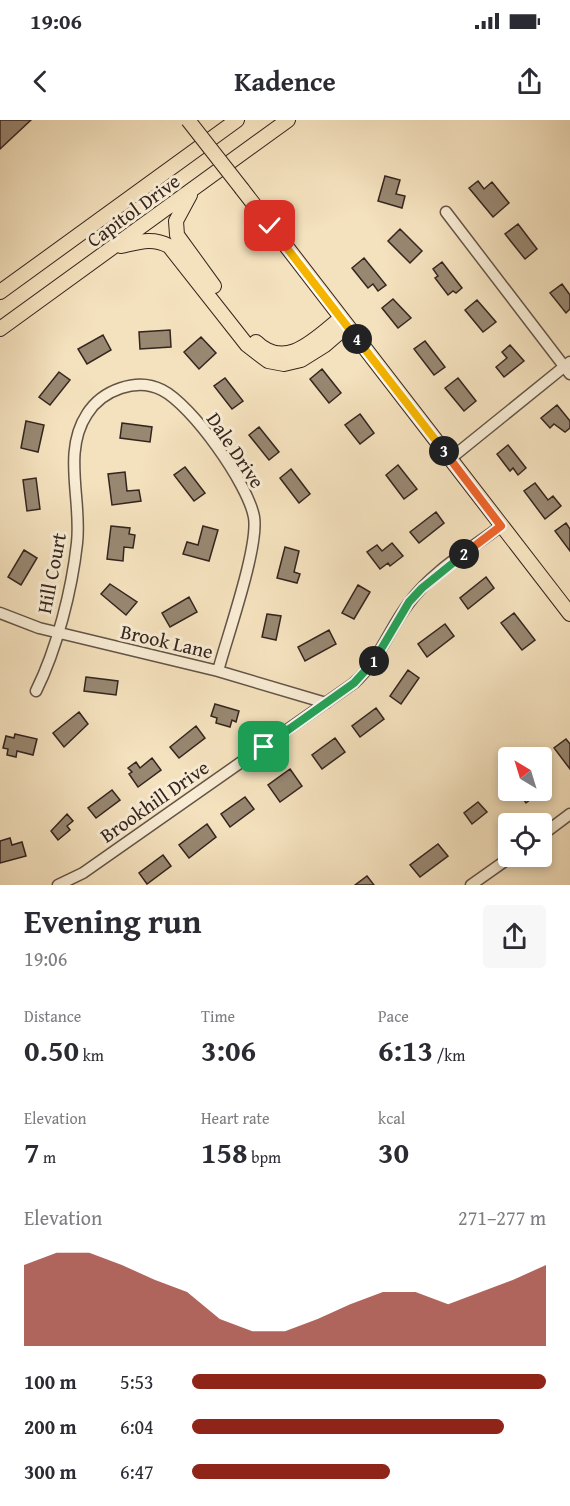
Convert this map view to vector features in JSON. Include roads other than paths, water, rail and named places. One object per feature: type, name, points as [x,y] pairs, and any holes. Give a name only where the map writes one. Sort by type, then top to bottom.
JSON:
[{"type":"main road","points":[[188,120],[570,614]]},
{"type":"main road","name":"Capitol Drive","points":[[0,329],[288,120]]},
{"type":"main road","name":"Capitol Drive","points":[[0,292],[233,122]]},
{"type":"main road","points":[[193,190],[176,221],[177,235],[258,345],[274,353],[293,353],[344,322]]},
{"type":"main road","points":[[116,247],[147,240],[158,240],[169,246],[247,345],[268,361],[284,364],[300,360],[325,345],[344,322]]},
{"type":"street","points":[[446,212],[568,368],[450,459]]},
{"type":"street","name":"Dale Drive","points":[[81,423],[88,412],[107,394],[134,385],[153,386],[167,392],[182,406],[237,476],[251,504],[254,534],[218,671]]},
{"type":"street","name":"Hill Court","points":[[36,691],[49,664],[78,542],[74,458],[75,440],[81,423]]},
{"type":"street","name":"Brookhill Drive","points":[[58,885],[83,873],[363,675],[409,602],[422,588],[501,526]]},
{"type":"street","name":"Brook Lane","points":[[0,613],[57,633],[218,671],[326,703]]},
{"type":"street","points":[[552,828],[570,814]]},
{"type":"street","points":[[471,885],[498,866]]}]
